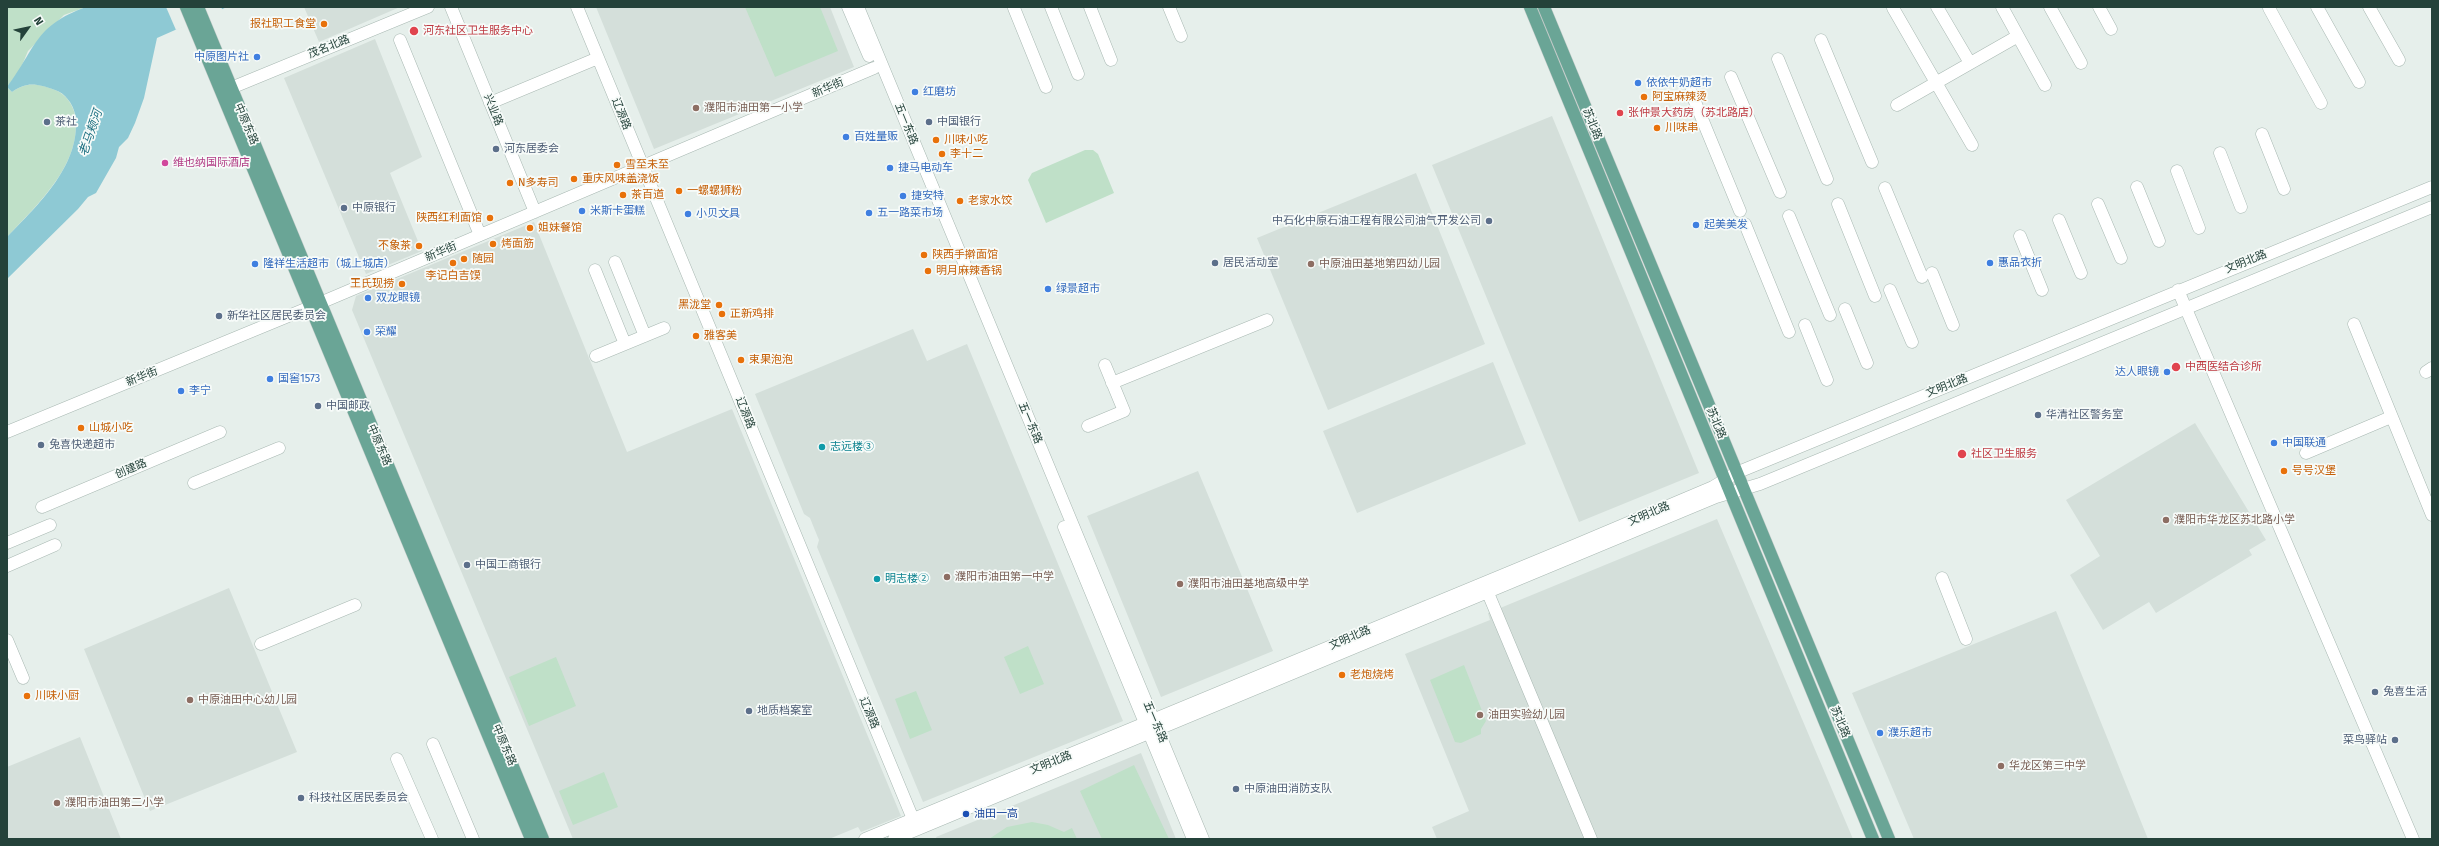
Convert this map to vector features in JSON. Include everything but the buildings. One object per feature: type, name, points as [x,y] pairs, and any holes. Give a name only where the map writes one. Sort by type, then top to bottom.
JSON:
[{"type":"main road","name":"中原东路","points":[[186,7],[199,23],[231,88],[315,305],[543,839]]},
{"type":"main road","name":"中原东路","points":[[198,7],[199,23],[531,839]]},
{"type":"main road","name":"苏北路","points":[[1530,7],[1873,839]]},
{"type":"main road","name":"苏北路","points":[[1544,7],[1889,839]]},
{"type":"street","name":"茂名北路","points":[[231,88],[428,7]]},
{"type":"street","name":"兴业路","points":[[451,7],[535,212]]},
{"type":"street","name":"辽源路","points":[[577,7],[913,820]]},
{"type":"street","name":"五一东路","points":[[848,7],[1152,727],[1203,839]]},
{"type":"street","name":"五一东路","points":[[858,7],[1152,727],[1193,839]]},
{"type":"street","points":[[1051,7],[1078,74]]},
{"type":"street","points":[[1090,7],[1111,60]]},
{"type":"street","points":[[1169,7],[1181,36]]},
{"type":"street","points":[[1936,7],[1970,63]]},
{"type":"street","points":[[2002,7],[2045,85]]},
{"type":"street","points":[[2050,7],[2081,63]]},
{"type":"street","points":[[2099,7],[2111,30]]},
{"type":"street","points":[[2317,7],[2359,82]]},
{"type":"street","points":[[2369,7],[2399,60]]},
{"type":"street","points":[[1014,8],[1046,87]]},
{"type":"street","points":[[1893,8],[1972,146]]},
{"type":"street","points":[[2269,8],[2321,103]]},
{"type":"street","points":[[1897,105],[2018,36]]},
{"type":"street","points":[[400,40],[480,235]]},
{"type":"street","points":[[1821,40],[1872,162]]},
{"type":"street","points":[[490,103],[598,58]]},
{"type":"street","points":[[1778,59],[1827,179]]},
{"type":"street","name":"新华街","points":[[7,432],[315,305],[874,68]]},
{"type":"street","points":[[1731,77],[1780,192]]},
{"type":"street","points":[[1691,92],[1740,210]]},
{"type":"street","points":[[2262,134],[2284,189]]},
{"type":"street","points":[[2220,153],[2241,207]]},
{"type":"street","points":[[2177,171],[2199,228]]},
{"type":"street","points":[[2137,187],[2159,241]]},
{"type":"street","name":"文明北路","points":[[894,839],[1592,538],[1725,480],[1736,473],[2178,290],[2432,187]]},
{"type":"street","points":[[1885,188],[1953,325]]},
{"type":"street","points":[[1838,204],[1875,296]]},
{"type":"street","points":[[2098,204],[2121,258]]},
{"type":"street","name":"文明北路","points":[[865,839],[1152,727],[1488,593],[1730,493],[1760,484],[2432,207]]},
{"type":"street","points":[[1789,216],[1830,315]]},
{"type":"street","points":[[2059,220],[2081,273]]},
{"type":"street","points":[[1745,224],[1789,332]]},
{"type":"street","points":[[2020,236],[2042,290]]},
{"type":"street","points":[[614,262],[645,336]]},
{"type":"street","points":[[595,270],[625,344]]},
{"type":"street","points":[[1890,290],[1912,342]]},
{"type":"street","points":[[2178,290],[2413,839]]},
{"type":"street","points":[[1845,309],[1867,363]]},
{"type":"street","points":[[1112,383],[1267,320]]},
{"type":"street","points":[[2354,324],[2432,515]]},
{"type":"street","points":[[1805,325],[1827,380]]},
{"type":"street","points":[[596,356],[664,328]]},
{"type":"street","points":[[1088,426],[1124,411],[1105,365]]},
{"type":"street","points":[[2306,453],[2392,417]]},
{"type":"street","name":"创建路","points":[[42,507],[220,432]]},
{"type":"street","points":[[194,483],[279,448]]},
{"type":"street","points":[[7,543],[50,525]]},
{"type":"street","points":[[7,566],[55,545]]},
{"type":"street","points":[[1942,578],[1966,639]]},
{"type":"street","points":[[1488,593],[1591,839]]},
{"type":"street","points":[[261,644],[355,605]]},
{"type":"street","points":[[7,640],[23,678]]},
{"type":"street","points":[[433,744],[473,839]]},
{"type":"street","points":[[397,759],[432,839]]},
{"type":"shaded area","points":[[304,7],[400,7],[319,42]]},
{"type":"shaded area","name":"濮阳市油田第一小学","points":[[596,7],[830,7],[854,67],[654,149]]},
{"type":"shaded area","points":[[375,39],[422,157],[390,173],[422,251],[366,274],[284,78]]},
{"type":"shaded area","points":[[1552,116],[1699,473],[1579,522],[1432,165]]},
{"type":"shaded area","points":[[1416,173],[1485,344],[1328,410],[1257,238]]},
{"type":"shaded area","points":[[534,222],[627,452],[732,409],[901,816],[861,832],[858,827],[829,839],[573,839],[352,310],[356,296]]},
{"type":"shaded area","name":"濮阳市油田第一中学","points":[[913,329],[927,361],[967,344],[1123,721],[923,802],[817,547],[819,540],[810,518],[804,514],[755,394]]},
{"type":"shaded area","points":[[1493,362],[1526,444],[1357,513],[1323,431]]},
{"type":"shaded area","name":"濮阳市华龙区苏北路小学","points":[[2195,423],[2266,540],[2249,550],[2252,555],[2156,613],[2149,602],[2103,630],[2070,575],[2100,556],[2066,500]]},
{"type":"shaded area","name":"濮阳市油田基地高级中学","points":[[1198,471],[1273,651],[1161,697],[1087,516]]},
{"type":"shaded area","points":[[1717,519],[1853,839],[1437,839],[1432,827],[1469,811],[1405,654],[1490,620],[1488,613]]},
{"type":"shaded area","name":"中原油田中心幼儿园","points":[[229,588],[297,752],[150,811],[84,649]]},
{"type":"shaded area","name":"华龙区第三中学","points":[[2056,611],[2148,839],[1914,839],[1852,693]]},
{"type":"shaded area","name":"濮阳市油田第二小学","points":[[80,737],[121,839],[7,839],[7,767]]},
{"type":"shaded area","points":[[1141,753],[1176,839],[937,839],[936,837]]},
{"type":"green space","points":[[7,7],[86,7],[64,15],[28,51],[20,70],[7,87]]},
{"type":"green space","points":[[745,7],[820,7],[838,51],[775,77]]},
{"type":"green space","points":[[38,85],[55,90],[62,94],[73,107],[76,133],[72,150],[65,166],[55,182],[44,197],[7,237],[7,87],[12,92],[23,86]]},
{"type":"green space","points":[[1085,150],[1093,150],[1098,154],[1114,193],[1046,223],[1028,180],[1032,173]]},
{"type":"green space","points":[[1028,646],[1044,684],[1020,694],[1004,657]]},
{"type":"green space","points":[[556,657],[576,706],[529,726],[509,677]]},
{"type":"green space","points":[[1464,665],[1486,721],[1481,729],[1481,734],[1461,743],[1455,742],[1430,680]]},
{"type":"green space","points":[[916,691],[932,730],[910,739],[895,699]]},
{"type":"green space","points":[[1134,765],[1169,839],[1102,839],[1080,791]]},
{"type":"green space","points":[[604,772],[618,807],[573,825],[559,791]]},
{"type":"green space","points":[[1032,822],[1048,825],[1064,832],[1072,828],[1077,839],[989,839],[1007,827]]},
{"type":"water","name":"老马颊河","points":[[86,7],[227,7],[157,38],[144,98],[135,123],[128,138],[119,147],[116,158],[96,193],[88,197],[78,209],[7,279],[7,237],[32,211],[56,182],[72,149],[76,132],[74,110],[68,99],[59,91],[38,85],[28,85],[12,92],[7,87],[31,49],[46,30],[69,14]]},
{"type":"pier","points":[[166,7],[221,7],[223,11],[176,30]]},
{"type":"place","name":"报社职工食堂","points":[[324,24]]},
{"type":"place","name":"河东社区卫生服务中心","points":[[414,31]]},
{"type":"place","name":"中原图片社","points":[[257,57]]},
{"type":"place","name":"依依牛奶超市","points":[[1638,83]]},
{"type":"place","name":"红磨坊","points":[[915,92]]},
{"type":"place","name":"阿宝麻辣烫","points":[[1644,97]]},
{"type":"place","name":"濮阳市油田第一小学","points":[[696,108]]},
{"type":"place","name":"张仲景大药房（苏北路店）","points":[[1620,113]]},
{"type":"place","name":"茶社","points":[[47,122]]},
{"type":"place","name":"中国银行","points":[[929,122]]},
{"type":"place","name":"川味串","points":[[1657,128]]},
{"type":"place","name":"百姓量贩","points":[[846,137]]},
{"type":"place","name":"川味小吃","points":[[936,140]]},
{"type":"place","name":"河东居委会","points":[[496,149]]},
{"type":"place","name":"李十二","points":[[942,154]]},
{"type":"place","name":"维也纳国际酒店","points":[[165,163]]},
{"type":"place","name":"雪至未至","points":[[617,165]]},
{"type":"place","name":"捷马电动车","points":[[890,168]]},
{"type":"place","name":"重庆风味盖浇饭","points":[[574,179]]},
{"type":"place","name":"N多寿司","points":[[510,183]]},
{"type":"place","name":"一螺螺狮粉","points":[[679,191]]},
{"type":"place","name":"茶百道","points":[[623,195]]},
{"type":"place","name":"捷安特","points":[[903,196]]},
{"type":"place","name":"老家水饺","points":[[960,201]]},
{"type":"place","name":"中原银行","points":[[344,208]]},
{"type":"place","name":"米斯卡蛋糕","points":[[582,211]]},
{"type":"place","name":"五一路菜市场","points":[[869,213]]},
{"type":"place","name":"小贝文具","points":[[688,214]]},
{"type":"place","name":"陕西红利面馆","points":[[490,218]]},
{"type":"place","name":"中石化中原石油工程有限公司油气开发公司","points":[[1489,221]]},
{"type":"place","name":"起美美发","points":[[1696,225]]},
{"type":"place","name":"姐妹餐馆","points":[[530,228]]},
{"type":"place","name":"烤面筋","points":[[493,244]]},
{"type":"place","name":"不象茶","points":[[419,246]]},
{"type":"place","name":"陕西手擀面馆","points":[[924,255]]},
{"type":"place","name":"随园","points":[[464,259]]},
{"type":"place","name":"李记白吉馍","points":[[453,263]]},
{"type":"place","name":"居民活动室","points":[[1215,263]]},
{"type":"place","name":"惠品衣折","points":[[1990,263]]},
{"type":"place","name":"隆祥生活超市（城上城店）","points":[[255,264]]},
{"type":"place","name":"中原油田基地第四幼儿园","points":[[1311,264]]},
{"type":"place","name":"明月麻辣香锅","points":[[928,271]]},
{"type":"place","name":"王氏现捞","points":[[402,284]]},
{"type":"place","name":"绿景超市","points":[[1048,289]]},
{"type":"place","name":"双龙眼镜","points":[[368,298]]},
{"type":"place","name":"黑泷堂","points":[[719,305]]},
{"type":"place","name":"正新鸡排","points":[[722,314]]},
{"type":"place","name":"新华社区居民委员会","points":[[219,316]]},
{"type":"place","name":"荣耀","points":[[367,332]]},
{"type":"place","name":"雅客美","points":[[696,336]]},
{"type":"place","name":"束果泡泡","points":[[741,360]]},
{"type":"place","name":"中西医结合诊所","points":[[2176,367]]},
{"type":"place","name":"达人眼镜","points":[[2167,372]]},
{"type":"place","name":"国窖1573","points":[[270,379]]},
{"type":"place","name":"李宁","points":[[181,391]]},
{"type":"place","name":"中国邮政","points":[[318,406]]},
{"type":"place","name":"华清社区警务室","points":[[2038,415]]},
{"type":"place","name":"山城小吃","points":[[81,428]]},
{"type":"place","name":"中国联通","points":[[2274,443]]},
{"type":"place","name":"兔喜快递超市","points":[[41,445]]},
{"type":"place","name":"志远楼③","points":[[822,447]]},
{"type":"place","name":"社区卫生服务","points":[[1962,454]]},
{"type":"place","name":"号号汉堡","points":[[2284,471]]},
{"type":"place","name":"濮阳市华龙区苏北路小学","points":[[2166,520]]},
{"type":"place","name":"中国工商银行","points":[[467,565]]},
{"type":"place","name":"濮阳市油田第一中学","points":[[947,577]]},
{"type":"place","name":"明志楼②","points":[[877,579]]},
{"type":"place","name":"濮阳市油田基地高级中学","points":[[1180,584]]},
{"type":"place","name":"老炮烧烤","points":[[1342,675]]},
{"type":"place","name":"兔喜生活","points":[[2375,692]]},
{"type":"place","name":"川味小厨","points":[[27,696]]},
{"type":"place","name":"中原油田中心幼儿园","points":[[190,700]]},
{"type":"place","name":"地质档案室","points":[[749,711]]},
{"type":"place","name":"油田实验幼儿园","points":[[1480,715]]},
{"type":"place","name":"濮乐超市","points":[[1880,733]]},
{"type":"place","name":"菜鸟驿站","points":[[2395,740]]},
{"type":"place","name":"华龙区第三中学","points":[[2001,766]]},
{"type":"place","name":"中原油田消防支队","points":[[1236,789]]},
{"type":"place","name":"科技社区居民委员会","points":[[301,798]]},
{"type":"place","name":"濮阳市油田第二小学","points":[[57,803]]},
{"type":"place","name":"油田一高","points":[[966,814]]}]
